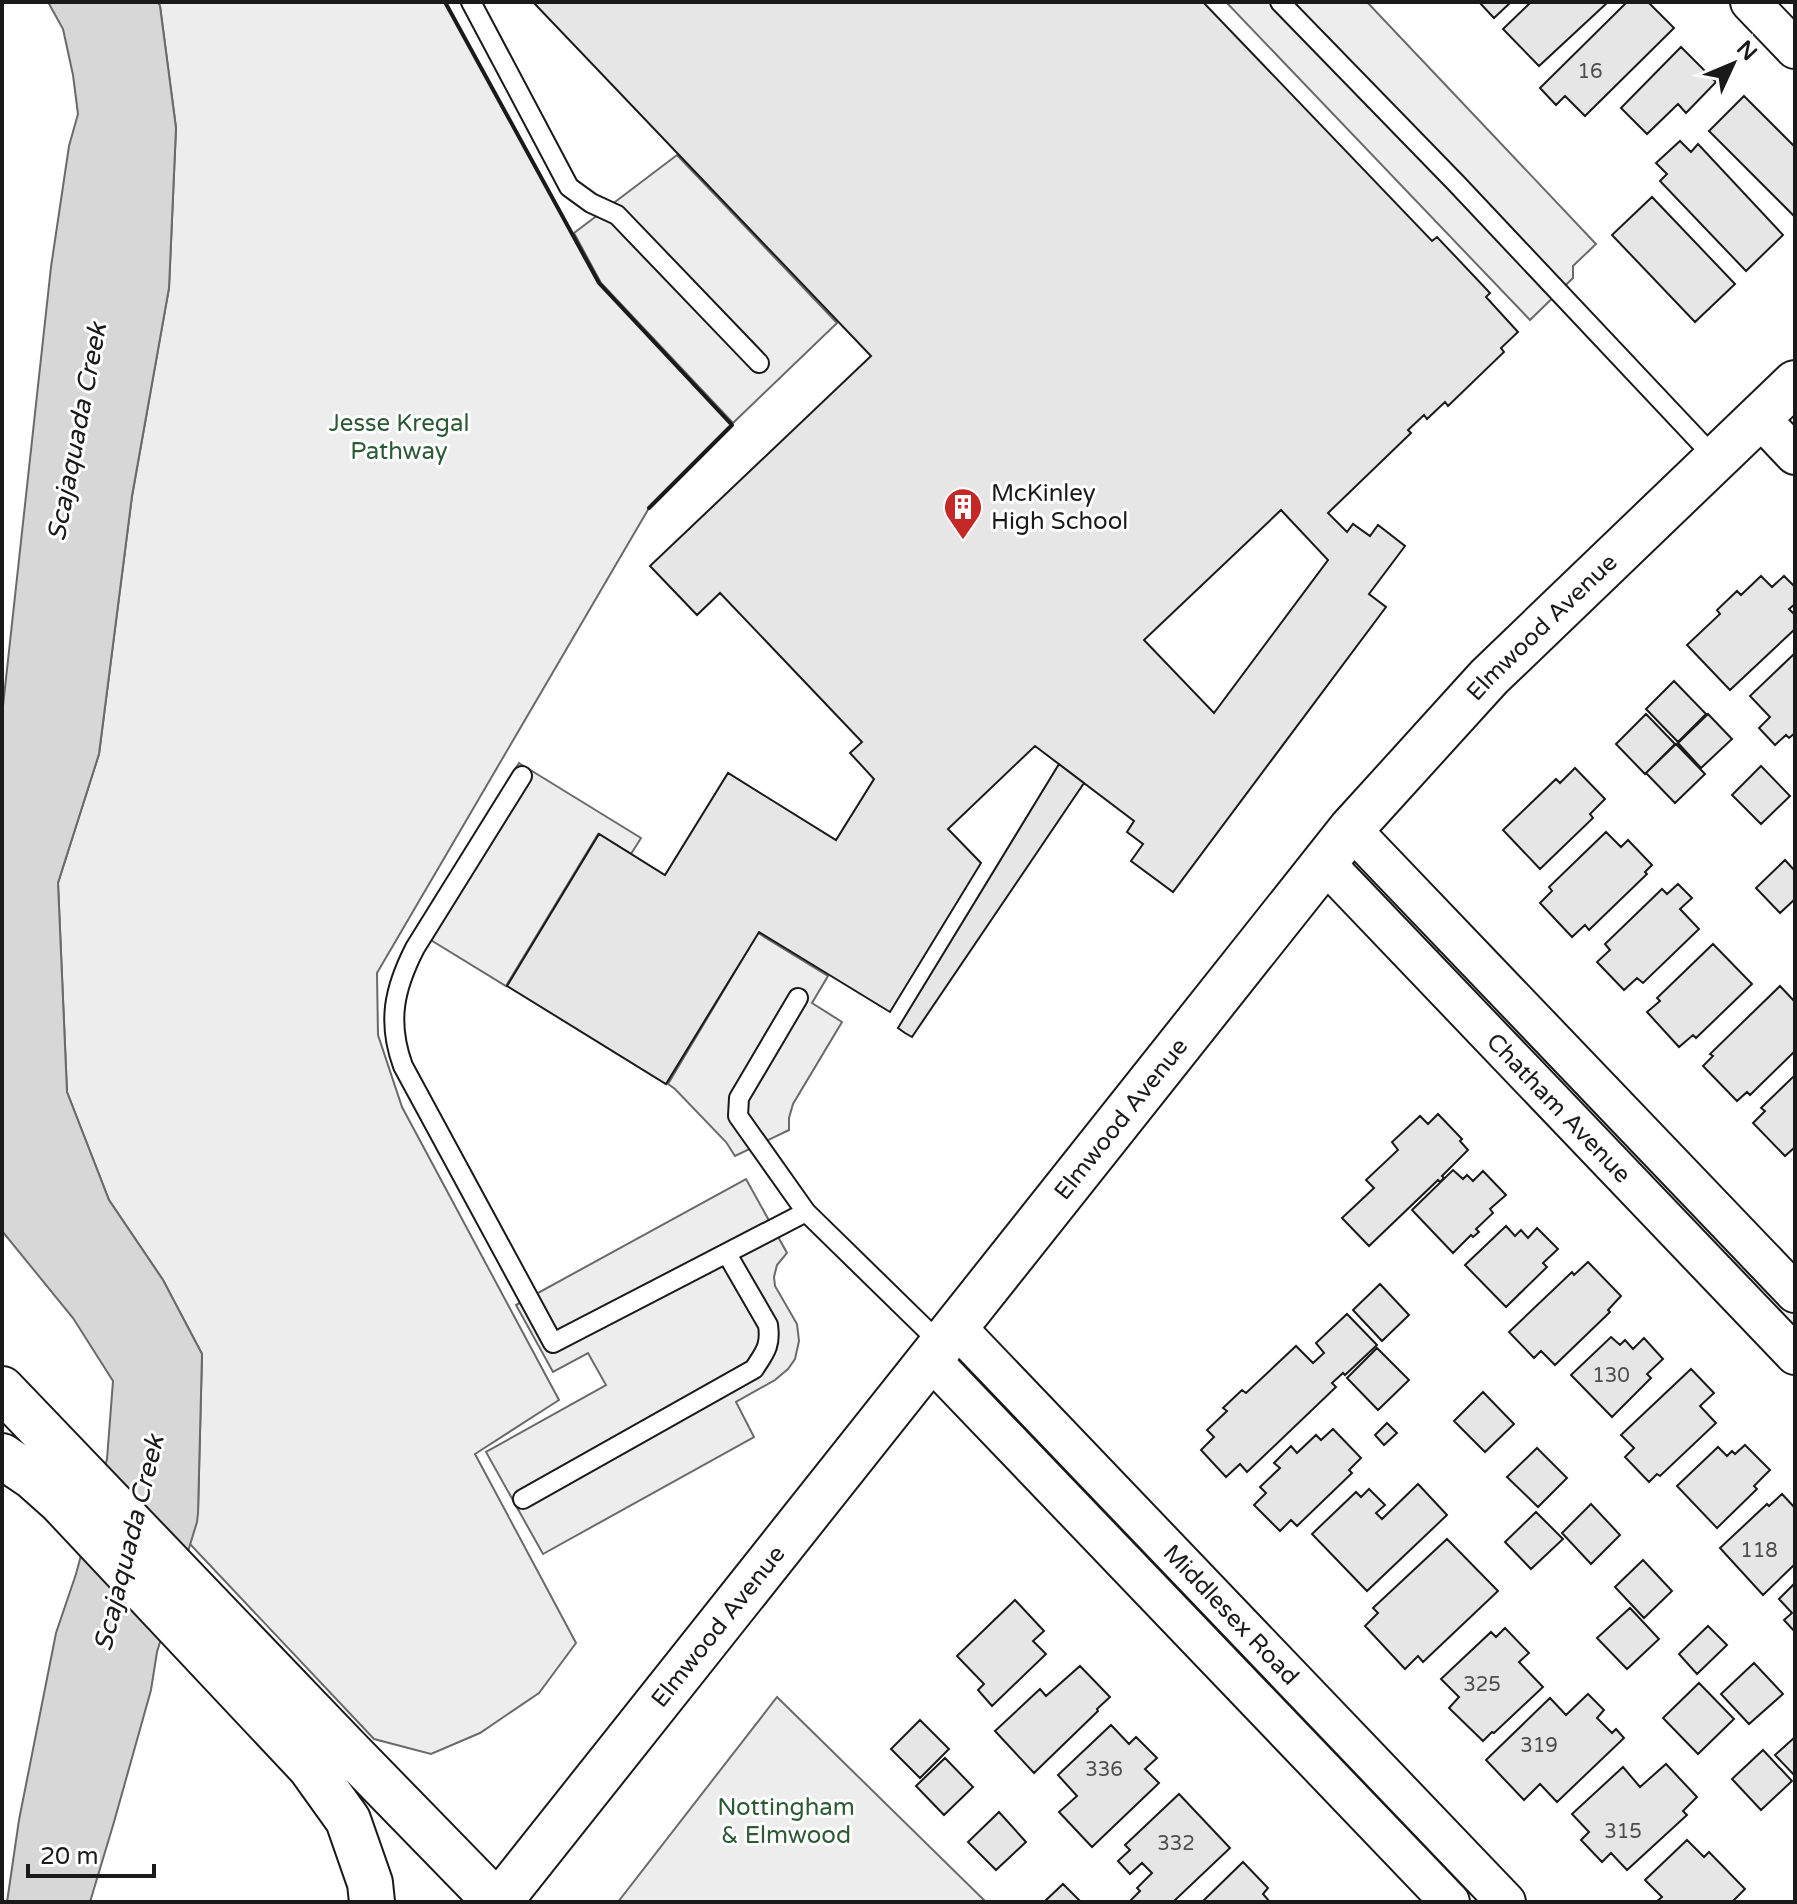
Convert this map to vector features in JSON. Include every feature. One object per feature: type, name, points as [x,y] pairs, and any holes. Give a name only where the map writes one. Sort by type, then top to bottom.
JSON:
[{"type":"main road","name":"Elmwood Avenue","points":[[498,1902],[1351,829],[1489,677],[1784,396]]},
{"type":"main road","points":[[2,1389],[498,1902]]},
{"type":"main road","points":[[18,1467],[60,1501],[310,1767],[348,1820],[370,1883],[372,1902]]},
{"type":"street","points":[[1750,2],[1795,49]]},
{"type":"street","points":[[1784,396],[1795,455]]},
{"type":"street","name":"Chatham Avenue","points":[[1351,829],[1795,1293]]},
{"type":"street","name":"Chatham Avenue","points":[[1324,862],[1795,1355]]},
{"type":"street","name":"Middlesex Road","points":[[943,1344],[1450,1902]]},
{"type":"street","name":"Middlesex Road","points":[[943,1344],[1506,1902]]},
{"type":"lane","points":[[471,2],[569,187],[591,203],[617,215],[759,363]]},
{"type":"lane","points":[[1280,2],[1456,183],[1716,459]]},
{"type":"lane","points":[[522,776],[404,969],[397,988],[394,1028],[403,1066],[553,1343],[806,1212]]},
{"type":"lane","points":[[798,998],[739,1098],[738,1116],[806,1212],[943,1344]]},
{"type":"lane","points":[[523,1499],[754,1369],[770,1338],[768,1325],[727,1254]]},
{"type":"shaded area","name":"Jesse Kregal Pathway","points":[[158,2],[445,2],[599,283],[732,425],[649,508],[377,973],[378,1035],[402,1107],[559,1400],[475,1454],[576,1643],[539,1693],[480,1733],[431,1754],[374,1739],[189,1543],[198,1512],[202,1354],[163,1280],[109,1200],[67,1092],[58,883],[99,754],[132,496],[169,288],[176,128]]},
{"type":"shaded area","points":[[1226,2],[1367,2],[1596,244],[1573,266],[1573,278],[1530,320]]},
{"type":"shaded area","points":[[677,155],[837,323],[733,423],[601,283],[574,233]]},
{"type":"shaded area","points":[[519,763],[641,838],[631,854],[598,834],[506,986],[416,931]]},
{"type":"shaded area","points":[[758,933],[828,976],[812,1003],[842,1022],[793,1104],[789,1130],[735,1156],[726,1142],[668,1084]]},
{"type":"shaded area","points":[[1444,947],[1795,1310],[1795,1336],[1435,955]]},
{"type":"shaded area","points":[[746,1179],[787,1253],[777,1265],[775,1286],[797,1324],[799,1341],[795,1359],[788,1369],[736,1402],[754,1437],[543,1554],[486,1452],[606,1385],[588,1353],[553,1372],[516,1305]]},
{"type":"shaded area","name":"Nottingham & Elmwood","points":[[777,1697],[986,1902],[618,1902]]},
{"type":"water","name":"Scajaquada Creek","points":[[48,2],[158,2],[176,128],[169,288],[132,496],[99,754],[58,883],[67,1092],[109,1200],[163,1280],[202,1354],[198,1513],[90,1902],[7,1902],[19,1820],[56,1633],[76,1574],[107,1459],[113,1381],[73,1318],[2,1231],[2,715],[51,267],[69,146],[78,114],[63,29]]},
{"type":"building","name":"McKinley High School","points":[[533,2],[1203,2],[1432,241],[1437,237],[1490,293],[1486,297],[1518,332],[1501,348],[1504,352],[1448,406],[1445,402],[1427,419],[1424,415],[1408,430],[1411,433],[1328,513],[1347,532],[1353,524],[1370,536],[1378,525],[1405,546],[1369,594],[1386,607],[1173,892],[1131,861],[1143,844],[1127,832],[1134,821],[1035,746],[948,829],[981,863],[890,1012],[759,932],[666,1084],[507,986],[599,834],[665,875],[728,773],[836,840],[874,779],[850,753],[862,742],[720,593],[697,615],[650,566],[871,356]],"holes":[[[1281,510],[1328,560],[1214,713],[1144,640]]]},
{"type":"building","points":[[1479,2],[1511,2],[1494,18]]},
{"type":"building","points":[[1531,2],[1608,2],[1539,66],[1503,29]]},
{"type":"building","points":[[1627,2],[1648,2],[1674,28],[1585,116],[1565,96],[1556,105],[1540,88]]},
{"type":"building","points":[[1681,47],[1716,82],[1686,113],[1678,104],[1647,134],[1621,108]]},
{"type":"building","points":[[1744,96],[1795,147],[1795,217],[1709,131]]},
{"type":"building","points":[[1680,141],[1691,152],[1698,144],[1783,235],[1746,271],[1660,181],[1667,174],[1656,163]]},
{"type":"building","points":[[1652,197],[1735,284],[1695,322],[1612,235]]},
{"type":"building","points":[[1761,576],[1772,587],[1784,576],[1795,587],[1795,604],[1789,609],[1795,615],[1795,629],[1730,690],[1687,645],[1720,614],[1717,610],[1737,591],[1741,595]]},
{"type":"building","points":[[1795,653],[1795,733],[1789,738],[1786,735],[1775,745],[1759,728],[1770,717],[1750,696]]},
{"type":"building","points":[[1674,681],[1706,714],[1678,742],[1646,709]]},
{"type":"building","points":[[1646,714],[1675,744],[1645,774],[1616,744]]},
{"type":"building","points":[[1708,714],[1732,739],[1701,768],[1678,743]]},
{"type":"building","points":[[1676,744],[1705,774],[1675,803],[1646,773]]},
{"type":"building","points":[[1059,764],[1084,783],[912,1037],[898,1028]]},
{"type":"building","points":[[1761,766],[1790,796],[1761,824],[1732,795]]},
{"type":"building","points":[[1575,768],[1605,799],[1590,814],[1593,818],[1540,869],[1503,830],[1556,779],[1560,783]]},
{"type":"building","points":[[1606,832],[1621,847],[1628,840],[1652,865],[1645,872],[1647,874],[1589,930],[1585,925],[1572,937],[1540,903],[1552,891],[1549,887]]},
{"type":"building","points":[[1785,860],[1795,871],[1795,899],[1780,913],[1756,888]]},
{"type":"building","points":[[1678,884],[1692,898],[1680,909],[1699,929],[1643,983],[1637,978],[1624,990],[1597,962],[1610,950],[1605,944],[1662,889],[1667,894]]},
{"type":"building","points":[[1713,944],[1752,984],[1696,1038],[1693,1035],[1679,1047],[1647,1012],[1660,1001],[1657,998]]},
{"type":"building","points":[[1780,986],[1795,1002],[1795,1051],[1750,1095],[1747,1092],[1737,1101],[1703,1066],[1713,1056],[1710,1054]]},
{"type":"building","points":[[1795,1075],[1795,1147],[1785,1156],[1753,1123],[1765,1111],[1761,1108]]},
{"type":"building","points":[[1438,1114],[1462,1139],[1460,1141],[1468,1150],[1442,1176],[1444,1178],[1440,1182],[1438,1180],[1369,1246],[1342,1218],[1374,1188],[1366,1180],[1398,1150],[1392,1142],[1420,1116],[1428,1124]]},
{"type":"building","points":[[1453,1170],[1463,1179],[1467,1175],[1473,1181],[1483,1171],[1506,1195],[1490,1209],[1493,1213],[1476,1229],[1479,1232],[1473,1237],[1471,1235],[1453,1253],[1412,1210]]},
{"type":"building","points":[[1506,1226],[1515,1236],[1521,1230],[1528,1238],[1537,1228],[1558,1249],[1543,1263],[1547,1267],[1506,1307],[1465,1265]]},
{"type":"building","points":[[1588,1262],[1621,1296],[1608,1310],[1610,1312],[1555,1365],[1541,1351],[1534,1358],[1509,1332],[1572,1272],[1574,1275]]},
{"type":"building","points":[[1380,1284],[1409,1315],[1382,1341],[1353,1310]]},
{"type":"building","points":[[1347,1314],[1377,1345],[1332,1383],[1336,1387],[1247,1472],[1240,1464],[1226,1477],[1201,1450],[1214,1437],[1207,1430],[1227,1411],[1223,1408],[1242,1390],[1246,1393],[1296,1346],[1313,1363],[1324,1353],[1316,1343]]},
{"type":"building","points":[[1611,1337],[1620,1345],[1625,1340],[1633,1349],[1644,1338],[1663,1359],[1647,1374],[1651,1378],[1612,1417],[1571,1375]]},
{"type":"building","points":[[1377,1348],[1409,1380],[1378,1410],[1347,1378]]},
{"type":"building","points":[[1691,1369],[1714,1393],[1700,1406],[1716,1423],[1660,1476],[1657,1474],[1649,1482],[1625,1457],[1634,1448],[1621,1435]]},
{"type":"building","points":[[1483,1392],[1514,1424],[1485,1452],[1454,1421]]},
{"type":"building","points":[[1387,1423],[1397,1433],[1384,1445],[1375,1435]]},
{"type":"building","points":[[1333,1429],[1361,1458],[1349,1470],[1352,1473],[1297,1526],[1291,1520],[1280,1531],[1254,1505],[1266,1493],[1260,1487],[1280,1468],[1274,1463],[1291,1446],[1297,1453],[1316,1435],[1321,1440]]},
{"type":"building","points":[[1745,1445],[1770,1470],[1754,1486],[1757,1489],[1717,1528],[1677,1486],[1718,1447],[1727,1456],[1732,1451],[1735,1454]]},
{"type":"building","points":[[1537,1448],[1567,1478],[1538,1507],[1507,1477]]},
{"type":"building","points":[[1418,1484],[1447,1515],[1367,1591],[1312,1534],[1356,1492],[1361,1497],[1369,1489],[1385,1505],[1376,1513],[1382,1519]]},
{"type":"building","points":[[1782,1494],[1795,1508],[1795,1564],[1763,1595],[1720,1548]]},
{"type":"building","points":[[1591,1504],[1620,1535],[1591,1564],[1562,1533]]},
{"type":"building","points":[[1536,1512],[1563,1539],[1531,1569],[1505,1542]]},
{"type":"building","points":[[1447,1539],[1498,1591],[1423,1662],[1418,1656],[1405,1669],[1365,1626],[1378,1613],[1373,1608]]},
{"type":"building","points":[[1643,1560],[1672,1591],[1644,1618],[1615,1587]]},
{"type":"building","points":[[1795,1583],[1795,1632],[1784,1620],[1792,1613],[1779,1599]]},
{"type":"building","points":[[1015,1600],[1044,1631],[1033,1641],[1046,1654],[992,1706],[978,1690],[984,1684],[957,1656]]},
{"type":"building","points":[[1630,1608],[1659,1639],[1627,1669],[1597,1638]]},
{"type":"building","points":[[1708,1626],[1727,1645],[1697,1674],[1679,1654]]},
{"type":"building","points":[[1505,1628],[1529,1653],[1519,1662],[1543,1687],[1483,1741],[1449,1708],[1459,1697],[1441,1679],[1491,1632],[1496,1637]]},
{"type":"building","points":[[1754,1663],[1783,1694],[1749,1724],[1721,1694]]},
{"type":"building","points":[[1080,1666],[1110,1697],[1034,1773],[995,1731],[1040,1689],[1046,1696]]},
{"type":"building","points":[[1699,1683],[1734,1719],[1698,1754],[1663,1718]]},
{"type":"building","points":[[1588,1694],[1604,1710],[1597,1718],[1612,1733],[1616,1729],[1624,1738],[1557,1802],[1540,1784],[1524,1800],[1486,1760],[1550,1698],[1566,1715]]},
{"type":"building","points":[[920,1720],[949,1749],[920,1778],[891,1749]]},
{"type":"building","points":[[1111,1725],[1129,1744],[1136,1737],[1157,1758],[1145,1769],[1159,1783],[1092,1847],[1059,1812],[1077,1796],[1058,1775]]},
{"type":"building","points":[[1795,1737],[1795,1776],[1775,1755]]},
{"type":"building","points":[[1763,1750],[1792,1781],[1761,1810],[1732,1779]]},
{"type":"building","points":[[945,1758],[973,1787],[944,1815],[916,1786]]},
{"type":"building","points":[[1666,1764],[1697,1797],[1683,1811],[1687,1815],[1627,1870],[1611,1853],[1602,1862],[1581,1840],[1589,1832],[1572,1814],[1623,1767],[1640,1787]]},
{"type":"building","points":[[1179,1794],[1230,1848],[1173,1902],[1129,1902],[1140,1891],[1137,1888],[1152,1873],[1142,1863],[1130,1874],[1118,1861],[1130,1850],[1125,1845]]},
{"type":"building","points":[[999,1812],[1026,1842],[996,1870],[968,1842]]},
{"type":"building","points":[[1687,1840],[1704,1857],[1709,1852],[1745,1889],[1732,1902],[1656,1902],[1662,1897],[1645,1880]]},
{"type":"building","points":[[1243,1862],[1268,1888],[1263,1894],[1270,1902],[1202,1902]]},
{"type":"building","points":[[1063,1884],[1081,1902],[1044,1902]]},
{"type":"wall","points":[[445,2],[599,283],[732,425],[649,508]]},
{"type":"place","name":"McKinley High School","points":[[963,541]]}]
